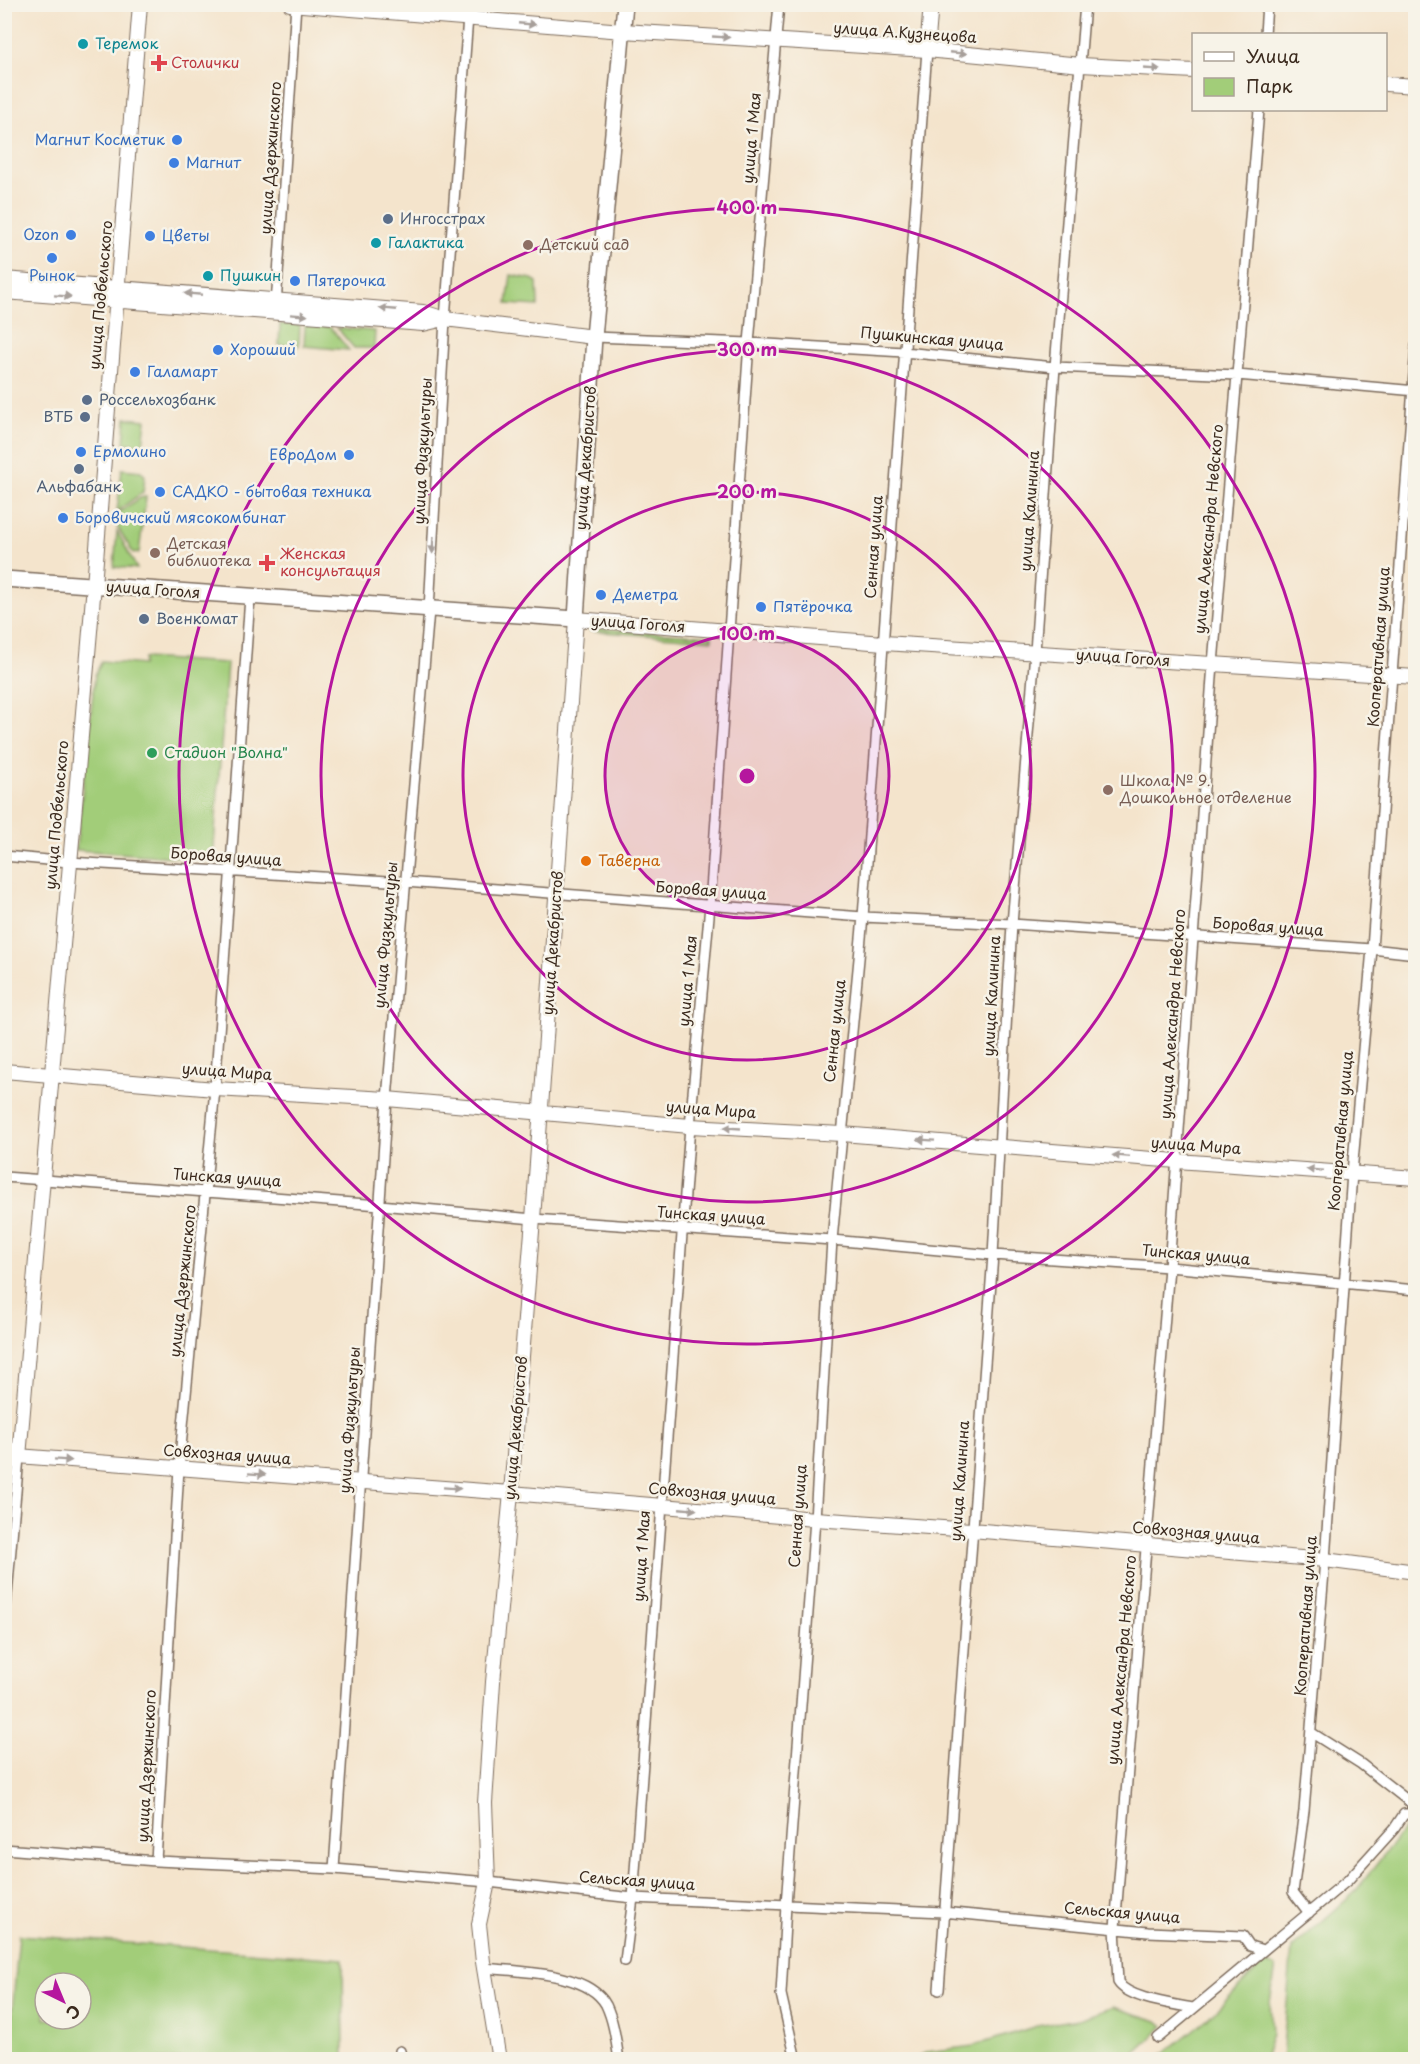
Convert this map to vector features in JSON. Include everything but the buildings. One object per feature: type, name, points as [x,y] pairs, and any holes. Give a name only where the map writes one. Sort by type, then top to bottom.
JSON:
[{"type":"main road","name":"улица Подбельского","points":[[12,1456],[53,1074],[140,4]]},
{"type":"main road","name":"улица А.Кузнецова","points":[[290,4],[469,12],[623,31],[927,50],[1081,65],[1192,71]]},
{"type":"main road","name":"улица Декабристов","points":[[500,2060],[478,1924],[488,1882],[485,1803],[557,895],[594,337],[625,4]]},
{"type":"main road","name":"Сенная улица","points":[[927,50],[932,4]]},
{"type":"main road","points":[[1387,84],[1416,86]]},
{"type":"main road","name":"Пушкинская улица","points":[[4,279],[117,294],[276,307],[423,324],[445,319],[594,337]]},
{"type":"main road","name":"Пушкинская улица","points":[[4,292],[117,294]]},
{"type":"main road","name":"улица Гоголя","points":[[4,579],[884,643],[1416,676]]},
{"type":"main road","name":"улица Мира","points":[[4,1071],[215,1089],[387,1099],[690,1126],[842,1134],[1416,1178]]},
{"type":"main road","name":"Совхозная улица","points":[[12,1456],[971,1530],[1325,1560],[1416,1572]]},
{"type":"street","name":"улица 1 Мая","points":[[625,1961],[633,1898],[682,1228],[710,905],[749,343],[779,4]]},
{"type":"street","name":"улица Калинина","points":[[939,1990],[993,1255],[1012,924],[1085,4]]},
{"type":"street","points":[[1265,33],[1268,4]]},
{"type":"street","name":"улица Дзержинского","points":[[276,307],[296,5]]},
{"type":"street","name":"улица Физкультуры","points":[[334,1869],[387,1099],[429,610],[445,319],[469,12]]},
{"type":"street","name":"Сенная улица","points":[[796,2060],[781,1994],[786,1905],[815,1519],[832,1240],[863,917],[927,50]]},
{"type":"street","name":"улица Александра Невского","points":[[1193,2008],[1132,1994],[1122,1988],[1118,1982],[1115,1928],[1169,1267],[1213,664],[1259,111]]},
{"type":"street","name":"Пушкинская улица","points":[[594,337],[904,352],[1055,367],[1237,375],[1413,391]]},
{"type":"street","name":"Кооперативная улица","points":[[1309,1913],[1293,1892],[1312,1733],[1343,1283],[1372,949],[1416,346]]},
{"type":"street","name":"улица Дзержинского","points":[[156,1861],[179,1468],[207,1192],[249,597]]},
{"type":"street","name":"Боровая улица","points":[[4,856],[405,882],[863,917],[1012,924],[1416,954]]},
{"type":"street","name":"Тинская улица","points":[[4,1177],[380,1205],[532,1219],[832,1240],[993,1255],[1169,1267],[1416,1290]]},
{"type":"street","name":"улица Подбельского","points":[[4,1629],[12,1456]]},
{"type":"street","points":[[1312,1733],[1361,1764],[1416,1807]]},
{"type":"street","points":[[1158,2038],[1348,1880],[1394,1829],[1404,1815],[1406,1800]]},
{"type":"street","points":[[1404,1815],[1416,1814]]},
{"type":"street","name":"Сельская улица","points":[[4,1849],[156,1861],[334,1869],[488,1882],[633,1898],[943,1912],[1148,1932],[1243,1936],[1250,1946],[1263,1950]]},
{"type":"street","points":[[484,1968],[577,1981],[593,1989],[605,2003],[613,2024],[619,2060]]},
{"type":"green space","points":[[511,275],[537,282],[538,306],[507,304]]},
{"type":"green space","points":[[280,324],[300,325],[299,346],[279,345]]},
{"type":"green space","points":[[305,325],[330,327],[349,350],[304,346]]},
{"type":"green space","points":[[337,328],[375,331],[374,348],[354,348]]},
{"type":"green space","points":[[126,418],[146,420],[143,445],[124,443]]},
{"type":"green space","points":[[122,469],[141,471],[145,476],[143,492],[117,511]]},
{"type":"green space","points":[[146,497],[139,553],[133,553],[117,526],[118,513],[140,498]]},
{"type":"green space","points":[[117,531],[137,569],[114,567]]},
{"type":"green space","points":[[590,628],[712,636],[712,640],[590,631]]},
{"type":"green space","name":"Стадион \"Волна\"","points":[[144,658],[227,663],[213,860],[76,850],[95,675],[102,661],[143,665]]},
{"type":"green space","points":[[1405,1828],[1416,1828],[1415,2059],[1282,2059],[1292,1948],[1354,1893]]},
{"type":"green space","points":[[19,1935],[343,1959],[344,2059],[8,2059]]},
{"type":"green space","points":[[1263,1963],[1276,1967],[1270,2002],[1272,2034],[1264,2059],[1157,2059],[1208,2018]]},
{"type":"green space","points":[[1113,2007],[1158,2021],[1164,2026],[1128,2059],[913,2060],[927,2052],[973,2046],[1037,2026],[1079,2019]]},
{"type":"place","name":"Теремок","points":[[83,44]]},
{"type":"place","name":"Столички","points":[[159,63]]},
{"type":"place","name":"Магнит Косметик","points":[[177,140]]},
{"type":"place","name":"Магнит","points":[[174,163]]},
{"type":"place","name":"Ингосстрах","points":[[388,219]]},
{"type":"place","name":"Ozon","points":[[71,235]]},
{"type":"place","name":"Цветы","points":[[150,236]]},
{"type":"place","name":"Галактика","points":[[376,243]]},
{"type":"place","name":"Детский сад","points":[[528,245]]},
{"type":"place","name":"Рынок","points":[[52,258]]},
{"type":"place","name":"Пушкин","points":[[208,276]]},
{"type":"place","name":"Пятерочка","points":[[295,281]]},
{"type":"place","name":"Хороший","points":[[218,350]]},
{"type":"place","name":"Галамарт","points":[[135,372]]},
{"type":"place","name":"Россельхозбанк","points":[[87,400]]},
{"type":"place","name":"ВТБ","points":[[85,417]]},
{"type":"place","name":"Ермолино","points":[[81,452]]},
{"type":"place","name":"ЕвроДом","points":[[349,455]]},
{"type":"place","name":"Альфабанк","points":[[79,469]]},
{"type":"place","name":"САДКО - бытовая техника","points":[[160,492]]},
{"type":"place","name":"Боровичский мясокомбинат","points":[[63,518]]},
{"type":"place","name":"Детская библиотека","points":[[155,553]]},
{"type":"place","name":"Женская консультация","points":[[267,563]]},
{"type":"place","name":"Деметра","points":[[601,595]]},
{"type":"place","name":"Пятёрочка","points":[[761,607]]},
{"type":"place","name":"Военкомат","points":[[144,619]]},
{"type":"place","name":"Стадион \"Волна\"","points":[[152,753]]},
{"type":"place","name":"Школа № 9. Дошкольное отделение","points":[[1108,790]]},
{"type":"place","name":"Таверна","points":[[586,861]]}]
